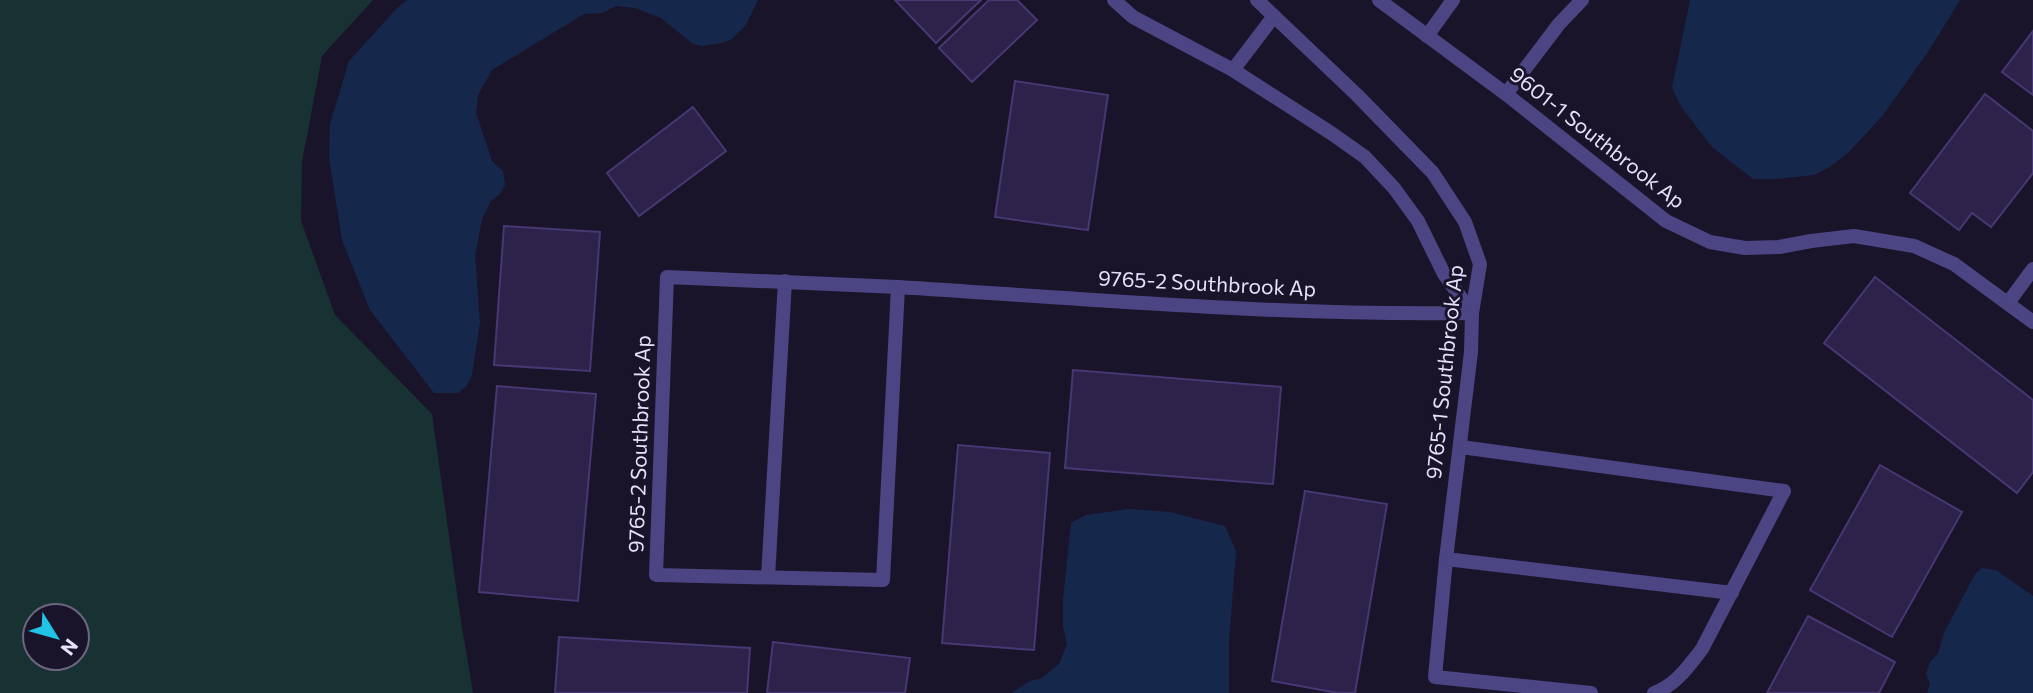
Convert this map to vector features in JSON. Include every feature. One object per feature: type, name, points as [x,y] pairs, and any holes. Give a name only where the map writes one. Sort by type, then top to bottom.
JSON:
[{"type":"street","points":[[1114,0],[1133,18],[1233,70],[1365,157],[1394,188],[1418,221],[1444,274],[1472,313]]},
{"type":"street","name":"9765-1 Southbrook Ap","points":[[1257,0],[1357,95],[1433,173],[1465,222],[1480,264],[1472,313],[1471,352],[1435,677],[1591,693]]},
{"type":"street","name":"9601-1 Southbrook Ap","points":[[1379,0],[1506,94],[1666,221],[1710,242],[1745,248],[1779,247],[1811,240],[1854,236],[1914,246],[1954,264],[2033,322]]},
{"type":"street","points":[[1427,36],[1453,0]]},
{"type":"street","points":[[1506,94],[1559,24],[1582,0]]},
{"type":"street","points":[[1233,70],[1274,16]]},
{"type":"street","points":[[2008,303],[2033,269]]},
{"type":"street","name":"9765-2 Southbrook Ap","points":[[898,287],[883,580],[656,575],[667,277],[898,287],[1165,304],[1399,314],[1472,313]]},
{"type":"street","points":[[768,577],[785,281]]},
{"type":"street","points":[[1461,447],[1784,491],[1702,649],[1666,689],[1654,693]]},
{"type":"street","points":[[1446,559],[1732,593]]},
{"type":"green space","points":[[0,0],[373,0],[322,56],[302,162],[301,221],[335,315],[432,414],[473,693],[0,693]]},
{"type":"water","points":[[407,0],[758,0],[746,25],[732,39],[722,43],[702,46],[693,44],[661,18],[635,8],[616,6],[602,13],[584,14],[492,70],[478,95],[476,113],[492,161],[503,171],[505,185],[500,194],[491,201],[482,219],[475,256],[480,322],[472,375],[466,387],[458,393],[434,393],[370,310],[342,240],[329,157],[330,124],[349,61]]},
{"type":"water","points":[[1690,0],[1960,0],[1930,49],[1883,115],[1850,151],[1830,167],[1814,175],[1753,179],[1712,147],[1682,108],[1672,88]]},
{"type":"water","points":[[1129,509],[1170,512],[1225,526],[1236,551],[1229,642],[1229,693],[1011,693],[1030,681],[1042,678],[1059,664],[1067,644],[1063,626],[1063,599],[1071,523],[1086,515]]},
{"type":"water","points":[[1982,568],[1996,570],[2033,596],[2033,693],[1927,693],[1930,684],[1926,674],[1930,662],[1938,654],[1944,633],[1975,574]]},
{"type":"building","points":[[895,0],[981,0],[936,43]]},
{"type":"building","points":[[989,0],[1017,0],[1037,20],[972,82],[939,48]]},
{"type":"building","points":[[2033,31],[2033,95],[2002,72]]},
{"type":"building","points":[[1015,81],[1108,95],[1088,230],[995,217]]},
{"type":"building","points":[[1985,94],[2033,131],[2033,173],[1991,227],[1972,213],[1959,230],[1910,193]]},
{"type":"building","points":[[693,107],[726,151],[639,216],[607,173]]},
{"type":"building","points":[[504,226],[600,232],[590,371],[494,365]]},
{"type":"building","points":[[1875,277],[2033,400],[2033,472],[2017,493],[1824,343]]},
{"type":"building","points":[[1073,370],[1281,387],[1273,484],[1065,468]]},
{"type":"building","points":[[497,386],[596,394],[578,601],[479,592]]},
{"type":"building","points":[[958,445],[1050,453],[1034,650],[942,643]]},
{"type":"building","points":[[1880,465],[1962,512],[1892,637],[1810,590]]},
{"type":"building","points":[[1305,491],[1387,504],[1355,693],[1338,693],[1272,681]]},
{"type":"building","points":[[1808,616],[1895,662],[1879,693],[1767,693]]},
{"type":"building","points":[[559,637],[750,648],[747,693],[555,693]]},
{"type":"building","points":[[773,642],[910,658],[905,693],[767,693]]}]
